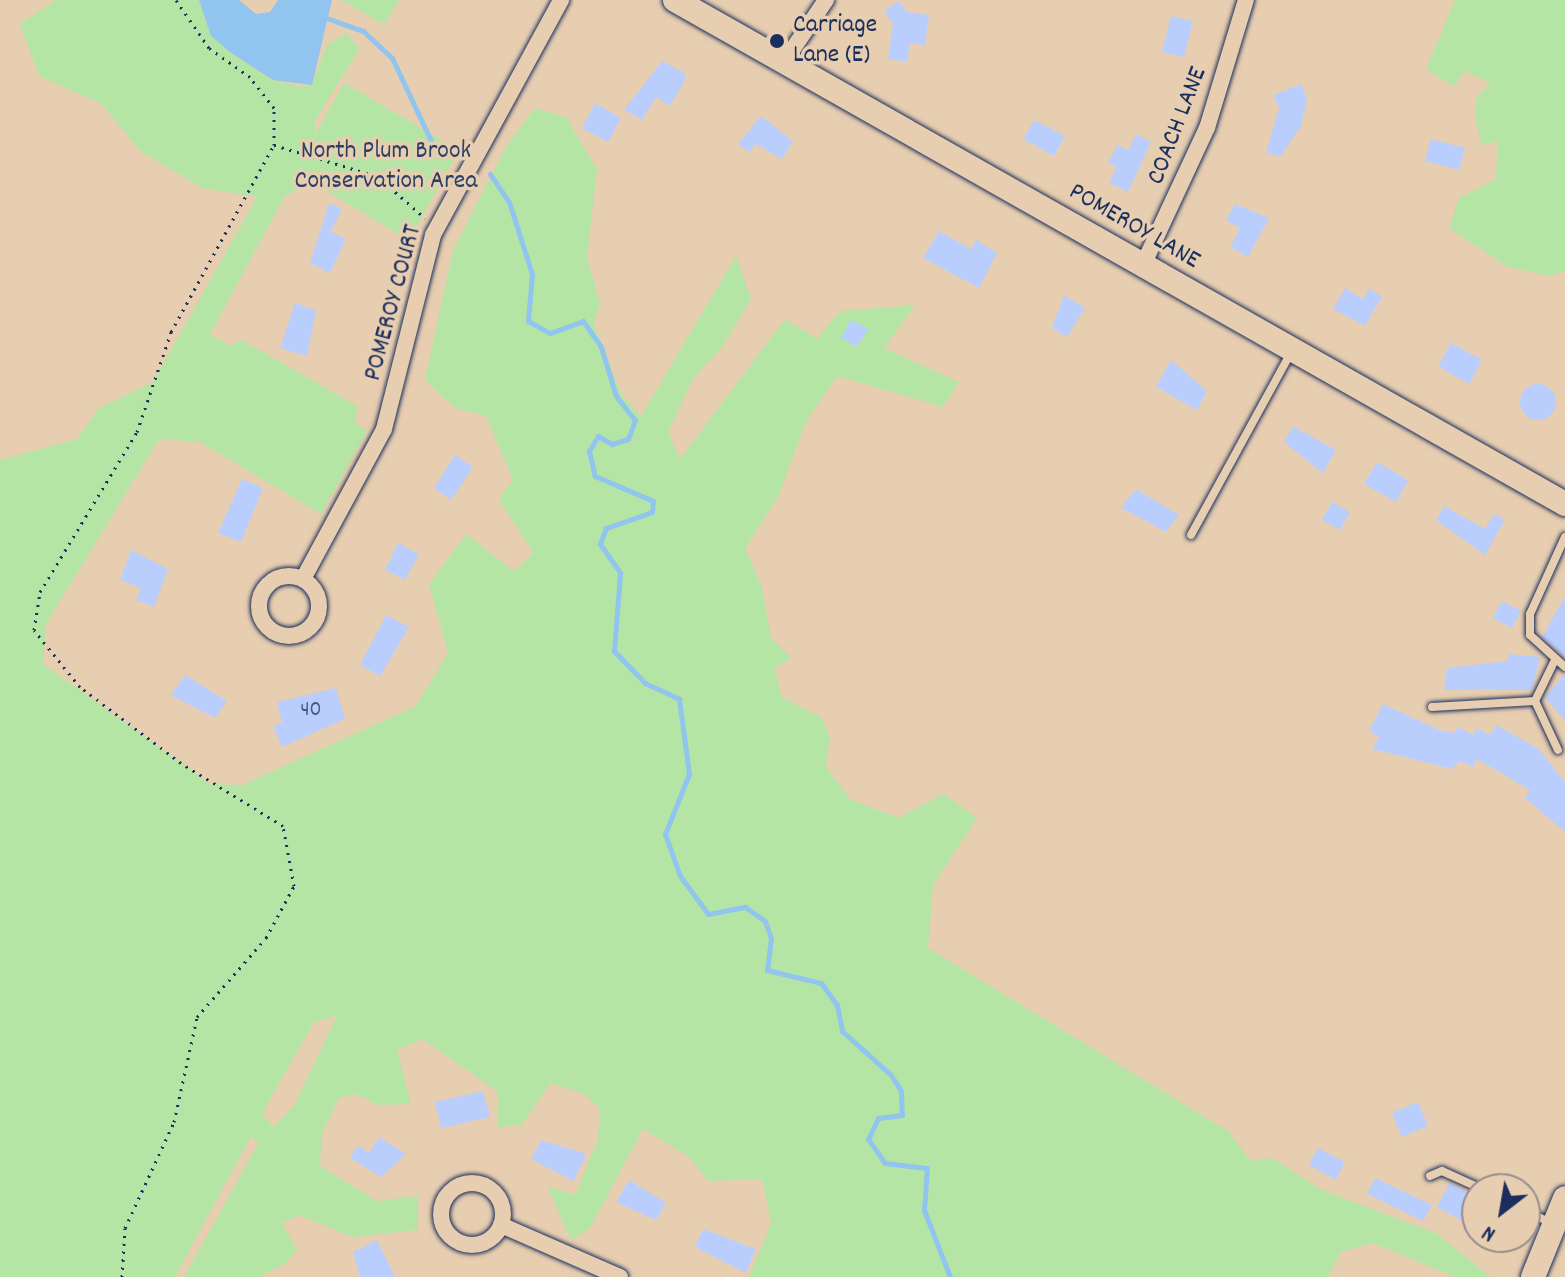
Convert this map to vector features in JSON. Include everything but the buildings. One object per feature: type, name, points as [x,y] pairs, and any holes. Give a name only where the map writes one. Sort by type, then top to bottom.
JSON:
[{"type":"street","name":"POMEROY COURT","points":[[303,579],[384,429],[437,226],[561,0]]},
{"type":"street","name":"POMEROY LANE","points":[[675,0],[1565,504]]},
{"type":"street","points":[[784,62],[826,0]]},
{"type":"street","name":"COACH LANE","points":[[1143,265],[1207,128],[1246,0]]},
{"type":"street","points":[[1533,1277],[1565,1198]]},
{"type":"street","points":[[501,1225],[620,1277]]},
{"type":"lane","points":[[1191,535],[1293,349]]},
{"type":"lane","points":[[1565,537],[1530,614],[1530,635],[1554,662],[1565,667]]},
{"type":"lane","points":[[1535,701],[1554,662]]},
{"type":"lane","points":[[1432,707],[1535,701]]},
{"type":"lane","points":[[1535,701],[1558,750]]},
{"type":"lane","points":[[1430,1176],[1442,1171],[1461,1180]]},
{"type":"lane","points":[[1541,1218],[1554,1225]]},
{"type":"path","points":[[122,1277],[125,1228],[174,1122],[197,1017],[266,938],[294,886],[291,842],[283,826],[181,763],[57,666],[34,630],[34,607],[137,432],[171,332],[274,145],[274,108],[250,77],[209,48],[176,0]]},
{"type":"path","points":[[274,145],[377,176],[437,226]]},
{"type":"green space","name":"North Plum Brook Conservation Area","points":[[56,0],[199,0],[211,35],[230,52],[273,80],[302,87],[312,84],[327,45],[346,33],[360,48],[315,121],[315,135],[344,83],[459,150],[409,240],[311,182],[285,196],[210,334],[230,346],[242,340],[357,406],[356,424],[367,431],[321,514],[200,442],[159,439],[46,624],[43,664],[211,784],[242,785],[416,706],[448,653],[429,584],[466,534],[514,571],[533,553],[499,499],[513,480],[486,416],[455,408],[425,380],[453,250],[506,147],[535,108],[566,117],[597,169],[587,258],[600,303],[594,324],[622,395],[641,416],[736,256],[751,298],[723,346],[694,377],[668,432],[680,459],[785,319],[817,339],[840,311],[915,305],[884,348],[959,382],[943,407],[837,376],[805,423],[779,495],[745,549],[762,587],[771,638],[792,658],[774,668],[782,697],[822,718],[830,737],[826,767],[850,799],[898,818],[943,794],[977,818],[933,885],[928,948],[1228,1131],[1251,1161],[1272,1158],[1320,1189],[1438,1234],[1490,1277],[1455,1277],[1373,1243],[1341,1252],[1328,1277],[749,1277],[771,1223],[762,1179],[708,1181],[688,1156],[643,1129],[590,1228],[571,1240],[547,1186],[575,1195],[598,1139],[600,1108],[582,1093],[551,1083],[521,1125],[498,1127],[497,1091],[422,1039],[397,1050],[411,1104],[378,1105],[356,1094],[339,1098],[322,1133],[320,1166],[377,1201],[417,1196],[418,1230],[352,1237],[299,1215],[282,1223],[297,1250],[285,1264],[259,1277],[184,1277],[258,1144],[251,1136],[175,1277],[0,1277],[0,460],[77,439],[99,408],[153,382],[257,197],[202,188],[139,150],[102,104],[39,76],[20,24]],"holes":[[[337,1016],[295,1104],[274,1127],[262,1115],[314,1022]]]},
{"type":"green space","points":[[341,0],[399,0],[384,25]]},
{"type":"green space","points":[[1455,0],[1565,0],[1565,271],[1550,276],[1508,267],[1449,228],[1459,198],[1496,179],[1498,141],[1482,145],[1475,118],[1476,99],[1490,83],[1465,71],[1454,86],[1426,69]]},
{"type":"water","points":[[199,0],[239,0],[256,14],[270,12],[278,0],[332,0],[312,85],[273,80],[230,52],[211,36]]},
{"type":"waterway","points":[[321,16],[363,31],[392,58],[433,145],[453,153]]},
{"type":"waterway","points":[[490,174],[509,202],[532,274],[528,321],[550,333],[583,321],[601,347],[616,396],[635,420],[628,439],[612,444],[598,436],[589,451],[595,476],[653,501],[652,512],[606,528],[600,544],[620,573],[614,651],[645,683],[679,699],[689,774],[665,834],[680,876],[708,914],[745,907],[765,921],[771,938],[767,970],[821,983],[837,1005],[842,1031],[891,1075],[901,1091],[902,1115],[878,1118],[868,1139],[885,1163],[927,1168],[924,1210],[950,1277]]},
{"type":"place","name":"Carriage Lane (E)","points":[[777,41]]}]
